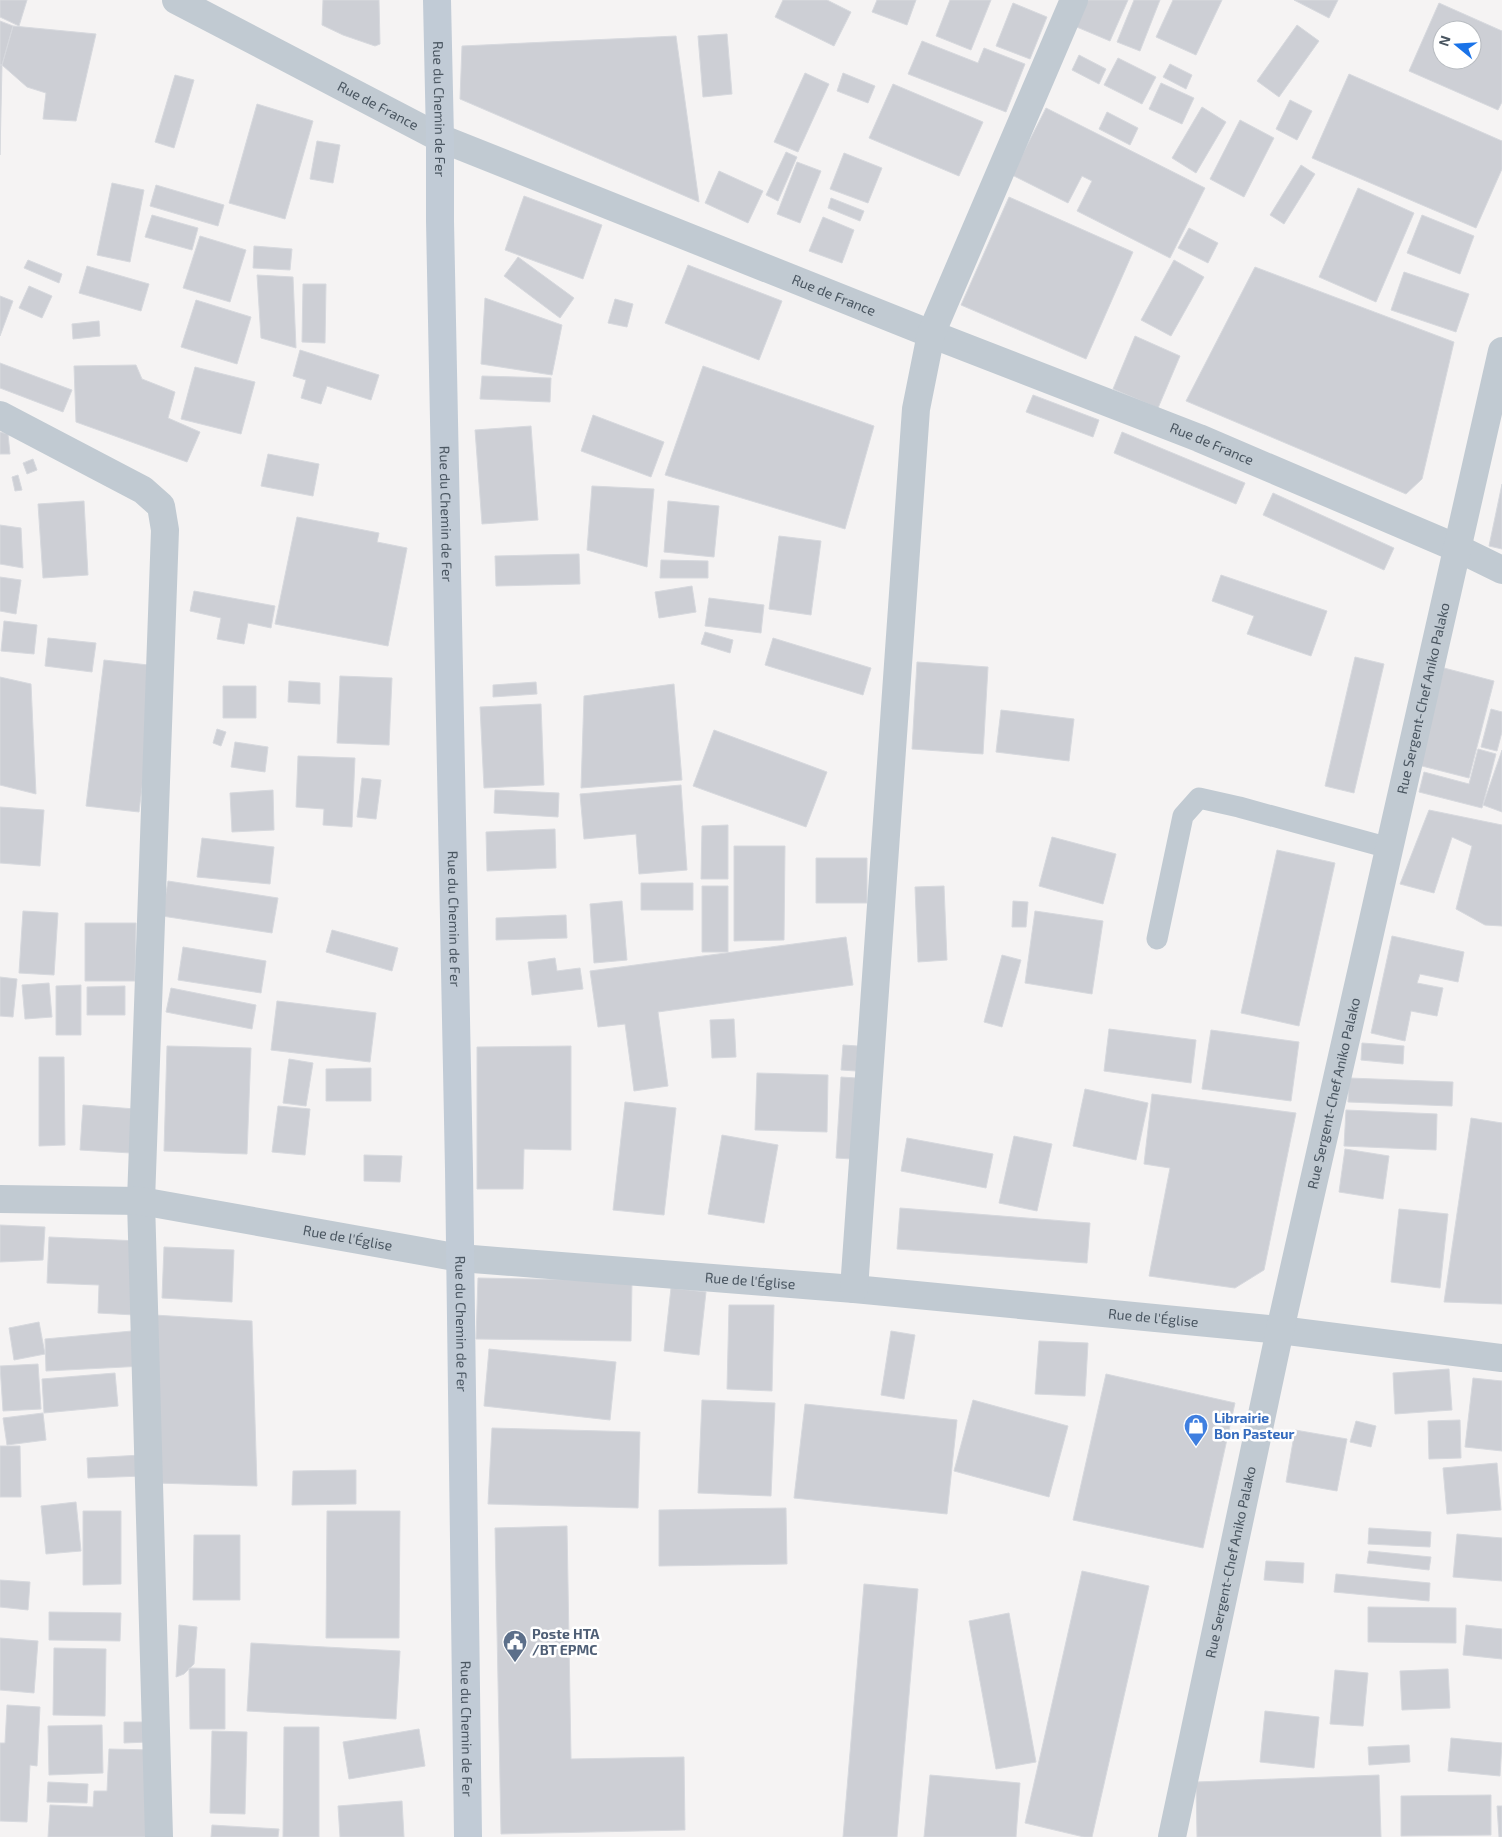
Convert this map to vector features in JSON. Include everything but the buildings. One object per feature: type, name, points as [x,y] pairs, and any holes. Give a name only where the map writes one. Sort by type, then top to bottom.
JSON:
[{"type":"street","name":"Rue de France","points":[[176,0],[440,138],[931,334],[1199,438],[1457,548],[1502,570]]},
{"type":"street","name":"Rue du Chemin de Fer","points":[[438,0],[440,221],[460,1258],[468,1837]]},
{"type":"street","points":[[854,1289],[916,409],[931,334],[1074,0]]},
{"type":"street","name":"Rue Sergent-Chef Aniko Palako","points":[[1172,1837],[1280,1330],[1502,351]]},
{"type":"street","points":[[0,414],[144,490],[161,506],[165,530],[141,1201],[159,1837]]},
{"type":"street","name":"Rue de l'Église","points":[[0,1199],[141,1201],[460,1258],[854,1289],[1280,1330],[1502,1358]]},
{"type":"lane","points":[[1157,939],[1183,816],[1199,798],[1239,806],[1389,848]]},
{"type":"place","name":"Librairie Bon Pasteur","points":[[1196,1447]]},
{"type":"place","name":"Poste HTA /BT EPMC","points":[[515,1663]]}]
